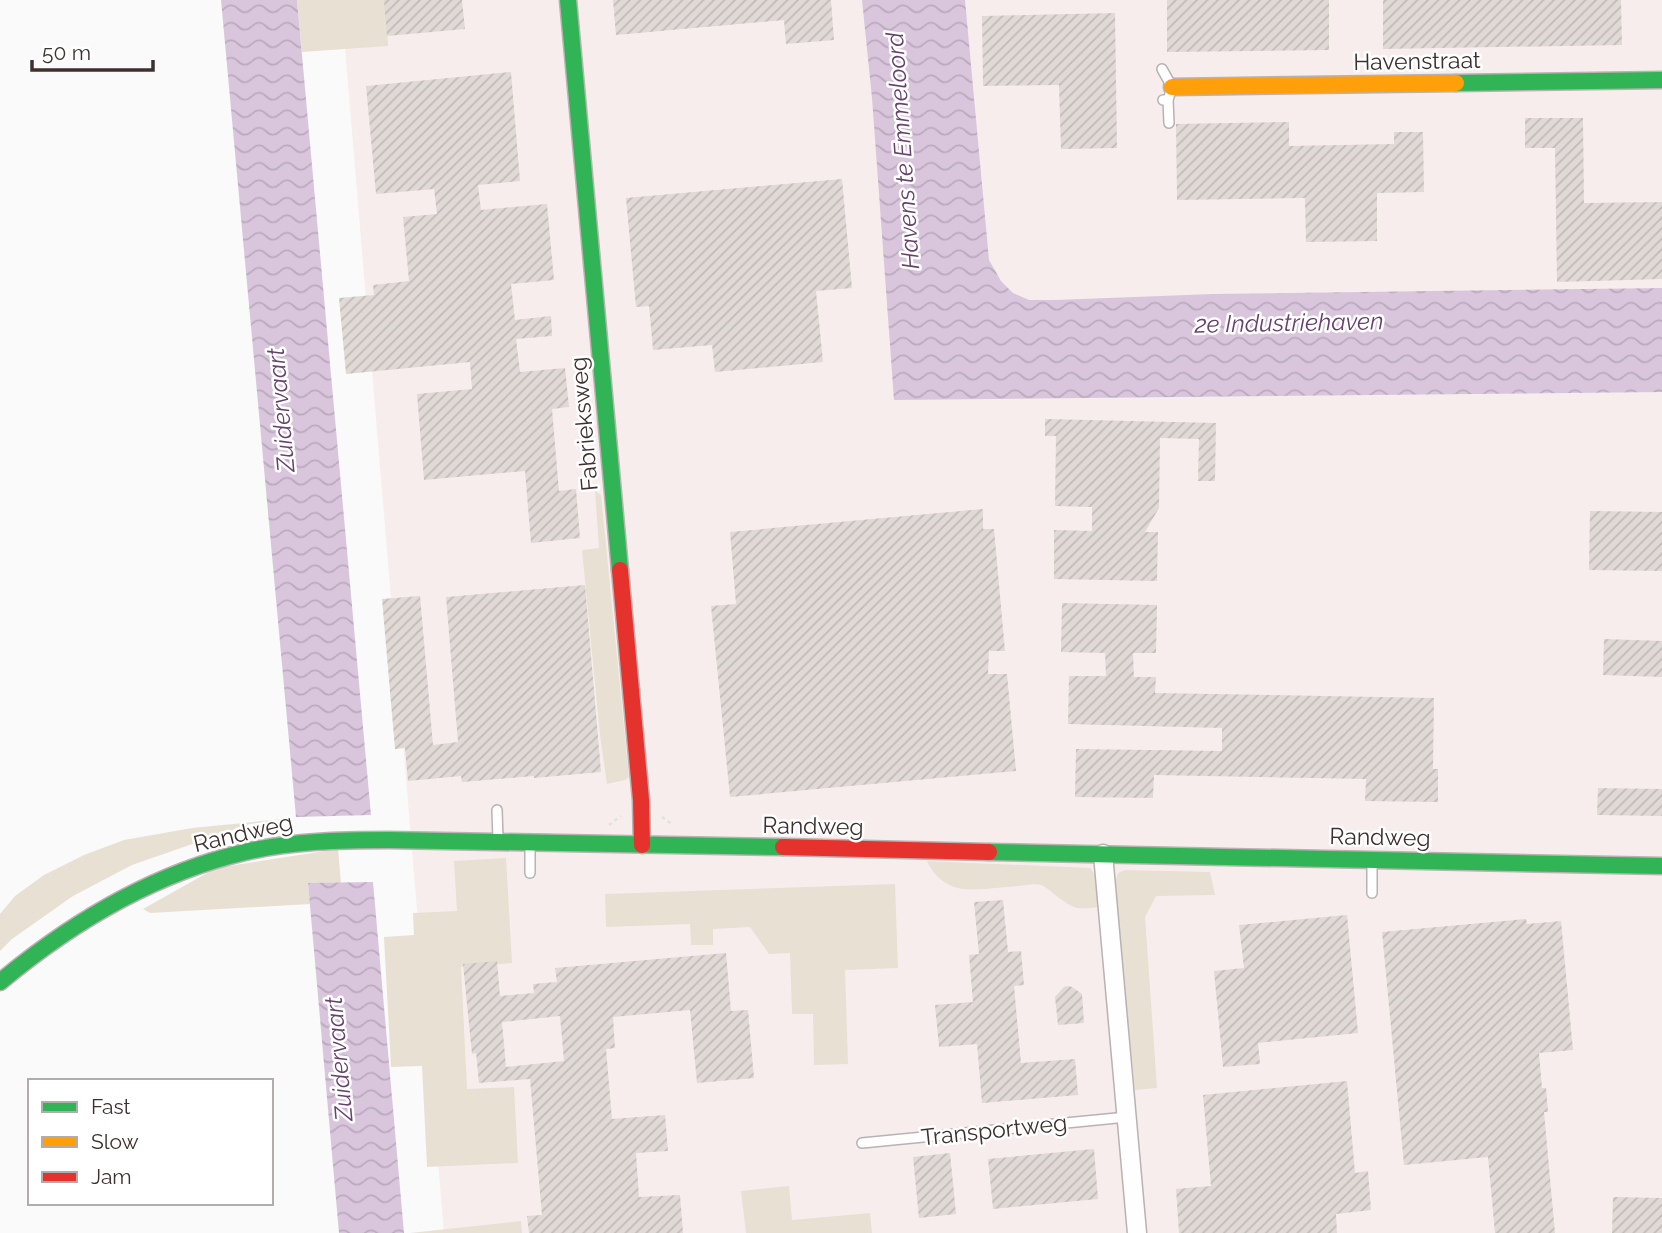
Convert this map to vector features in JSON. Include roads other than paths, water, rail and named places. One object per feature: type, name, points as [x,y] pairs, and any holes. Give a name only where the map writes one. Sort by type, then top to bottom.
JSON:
[{"type":"street","name":"Fabrieksweg","points":[[568,0],[589,181],[641,800],[642,845]]},
{"type":"street","name":"Havenstraat","points":[[1168,96],[1662,80]]},
{"type":"street","name":"Randweg","points":[[0,982],[41,948],[92,914],[118,899],[184,870],[214,860],[277,846],[327,841],[376,839],[1662,866]]},
{"type":"street","points":[[1103,855],[1137,1233]]},
{"type":"lane","points":[[1162,69],[1168,96],[1169,124]]},
{"type":"lane","points":[[497,810],[498,842]]},
{"type":"lane","points":[[530,843],[530,873]]},
{"type":"lane","points":[[1372,859],[1372,892]]},
{"type":"lane","name":"Transportweg","points":[[862,1143],[1127,1117]]},
{"type":"water","name":"Zuidervaart","points":[[221,0],[297,0],[371,815],[296,817]]},
{"type":"water","points":[[862,0],[965,0],[989,260],[1001,281],[1013,293],[1029,300],[1055,300],[1213,294],[1662,288],[1662,392],[894,400],[872,98]]},
{"type":"water","name":"Zuidervaart","points":[[373,882],[404,1233],[339,1233],[308,883]]},
{"type":"water label","name":"Havens te Emmeloord","points":[[903,151]]},
{"type":"water label","name":"2e Industriehaven","points":[[1289,323]]}]
